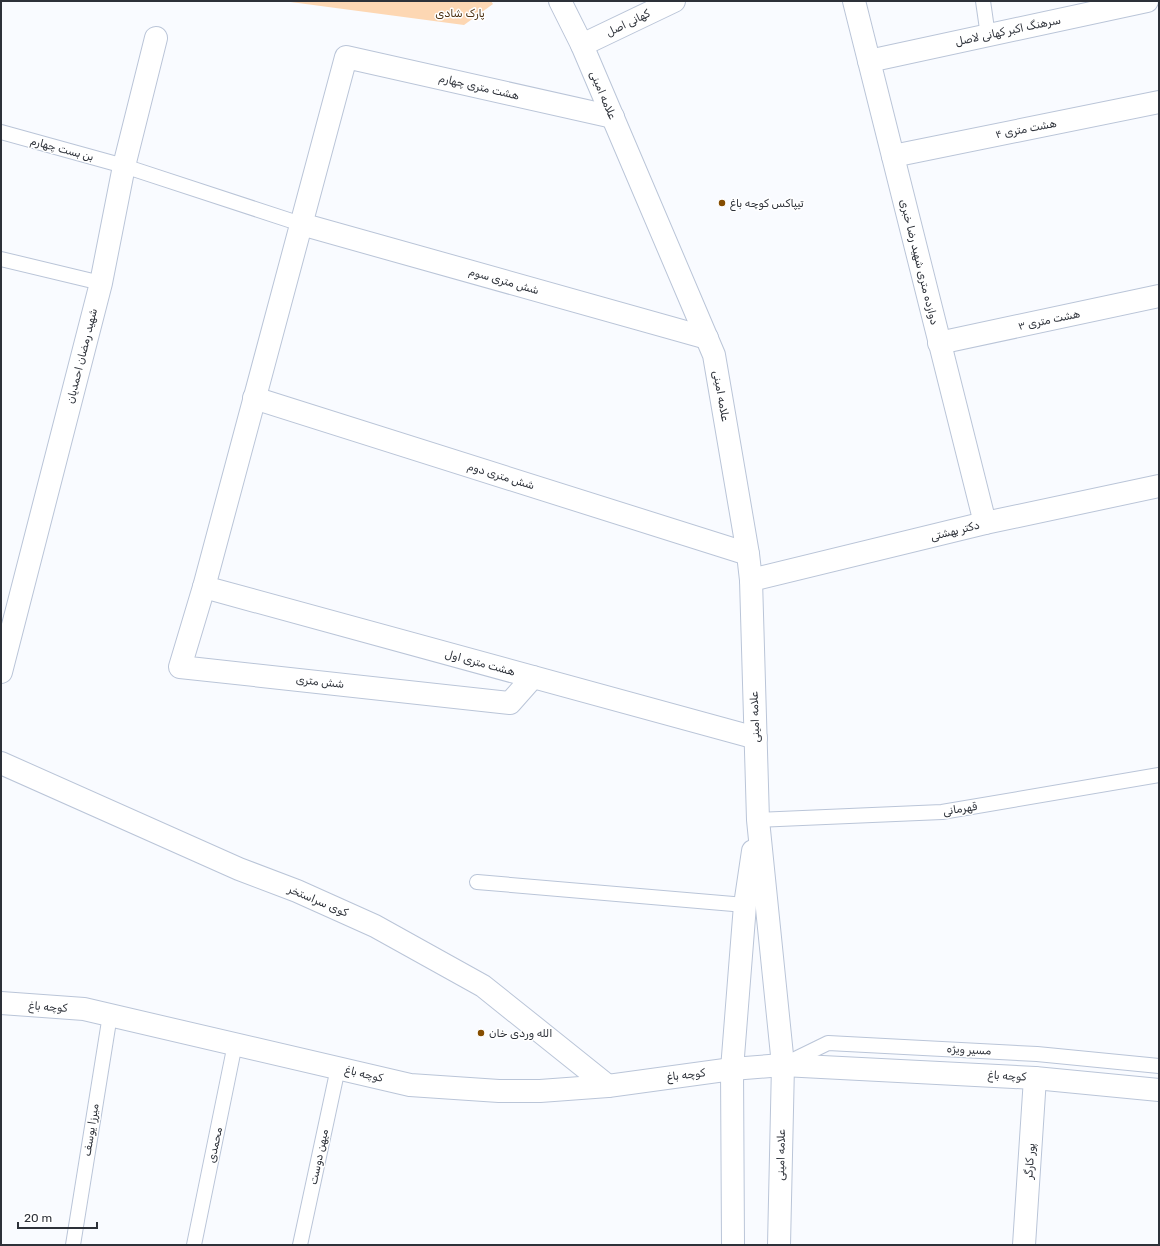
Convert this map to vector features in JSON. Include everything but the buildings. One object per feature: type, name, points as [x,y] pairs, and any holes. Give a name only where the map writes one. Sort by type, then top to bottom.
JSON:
[{"type":"street","name":"علامه امینی","points":[[560,1],[582,45],[714,354],[748,554],[751,580],[758,820],[783,1064],[779,1245]]},
{"type":"street","name":"کهانی اصل","points":[[582,45],[674,1]]},
{"type":"street","name":"دوازده متری شهید رضا خبری","points":[[854,1],[985,523]]},
{"type":"street","name":"سرهنگ اکبر کهانی لاصل","points":[[869,61],[988,36],[1084,8],[1147,1]]},
{"type":"street","name":"شهید رمضان احمدیان","points":[[1,672],[101,283],[124,166],[156,38]]},
{"type":"street","name":"هشت متری چهارم","points":[[301,224],[346,57],[613,117]]},
{"type":"street","name":"هشت متری ۴","points":[[892,156],[1159,102]]},
{"type":"street","name":"شش متری سوم","points":[[301,224],[707,338]]},
{"type":"street","points":[[204,587],[301,224]]},
{"type":"street","name":"هشت متری ۳","points":[[939,343],[1159,296]]},
{"type":"street","name":"شش متری دوم","points":[[254,398],[748,554]]},
{"type":"street","name":"دکتر بهشتی","points":[[751,580],[985,523],[1159,486]]},
{"type":"street","name":"شش متری","points":[[204,587],[180,667],[510,703],[533,677]]},
{"type":"street","name":"هشت متری اول","points":[[204,587],[756,738]]},
{"type":"street","name":"کوی سراستخر","points":[[1,763],[239,869],[297,891],[375,926],[483,986],[608,1086]]},
{"type":"street","points":[[733,1245],[732,1069],[745,905],[758,820]]},
{"type":"street","name":"کوچه باغ","points":[[1,1003],[84,1009],[410,1085],[499,1091],[540,1091],[608,1086],[732,1069],[783,1064],[1035,1078],[1159,1090]]},
{"type":"street","name":"پور کارگر","points":[[1024,1245],[1035,1078]]},
{"type":"lane","points":[[983,1],[988,36]]},
{"type":"lane","name":"بن بست چهارم","points":[[1,132],[124,166],[301,224]]},
{"type":"lane","points":[[1,259],[101,283]]},
{"type":"lane","name":"قهرمانی","points":[[758,820],[942,812],[1159,775]]},
{"type":"lane","points":[[477,882],[745,905]]},
{"type":"lane","name":"میرزا یوسف","points":[[73,1245],[110,1015]]},
{"type":"lane","name":"مسیر ویژه","points":[[783,1064],[828,1043],[1037,1054],[1159,1066]]},
{"type":"lane","name":"محمدی","points":[[194,1245],[235,1044]]},
{"type":"lane","name":"میهن دوست","points":[[300,1245],[338,1068]]},
{"type":"green space","name":"پارک شادی","points":[[283,1],[491,1],[493,4],[464,25]]},
{"type":"place","name":"تیپاکس کوچه باغ","points":[[722,203]]},
{"type":"place","name":"الله وردی خان","points":[[481,1033]]}]
